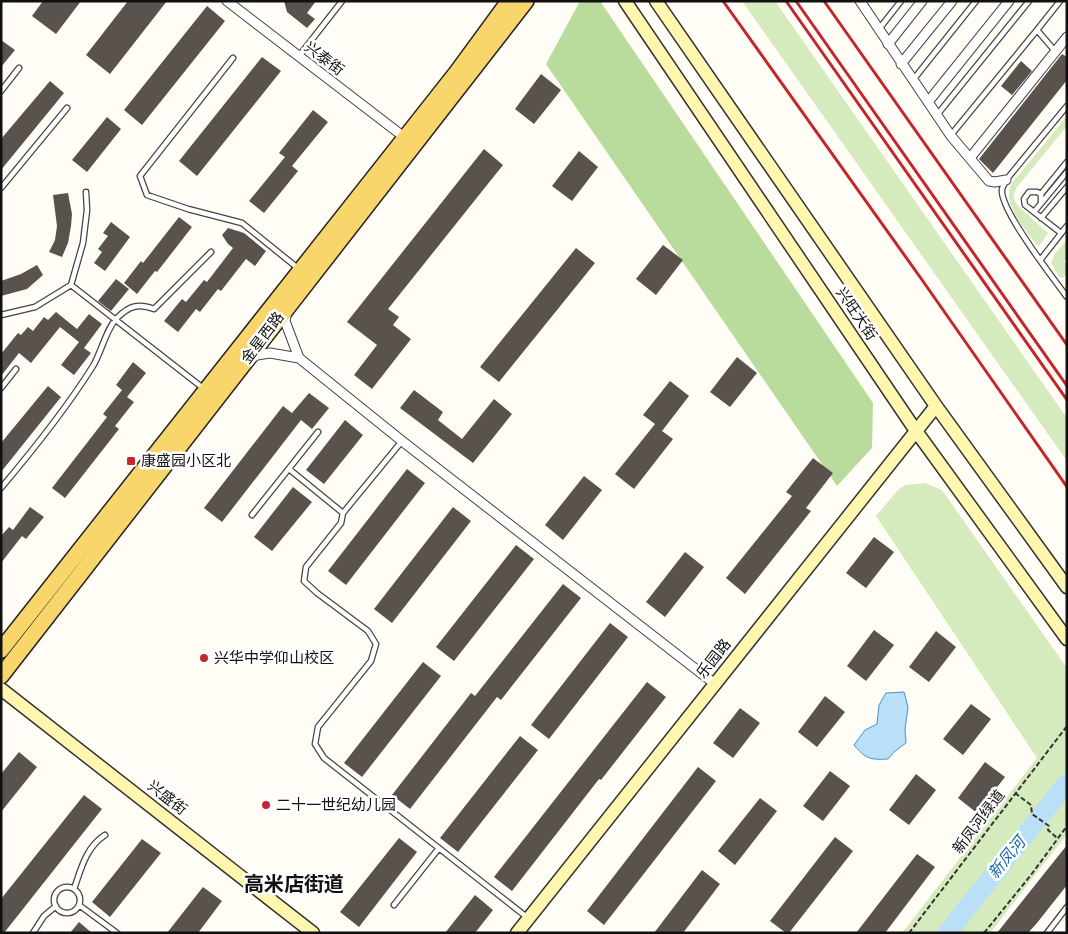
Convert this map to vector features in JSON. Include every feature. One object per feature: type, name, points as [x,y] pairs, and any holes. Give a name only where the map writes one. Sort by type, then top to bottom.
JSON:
[{"type":"main road","name":"金星西路","points":[[1,650],[457,72],[509,1]]},
{"type":"main road","name":"金星西路","points":[[1,676],[526,1]]},
{"type":"main road","name":"兴旺大街","points":[[625,1],[916,431],[1067,640]]},
{"type":"main road","name":"兴旺大街","points":[[656,1],[936,406],[1067,587]]},
{"type":"main road","name":"乐园路","points":[[517,933],[936,406]]},
{"type":"main road","name":"兴盛街","points":[[1,689],[313,933]]},
{"type":"street","name":"兴泰街","points":[[227,1],[404,137]]},
{"type":"street","points":[[888,44],[922,1]]},
{"type":"street","points":[[902,64],[952,1]]},
{"type":"street","points":[[928,102],[1009,1]]},
{"type":"street","points":[[865,3],[888,44],[951,136],[989,181],[1006,180]]},
{"type":"street","points":[[970,158],[1067,37]]},
{"type":"street","points":[[288,307],[285,321],[299,358]]},
{"type":"street","points":[[246,362],[257,355],[270,353],[299,358],[402,441],[715,684]]},
{"type":"lane","points":[[299,57],[342,1]]},
{"type":"lane","points":[[879,29],[901,1]]},
{"type":"lane","points":[[913,80],[976,1]]},
{"type":"lane","points":[[937,115],[1029,1]]},
{"type":"lane","points":[[951,136],[1060,1]]},
{"type":"lane","points":[[1037,30],[1055,51]]},
{"type":"lane","points":[[233,58],[140,176],[147,195],[188,210],[242,224],[300,270]]},
{"type":"lane","points":[[1,91],[19,68]]},
{"type":"lane","points":[[1067,106],[1006,180],[1002,190],[1007,210],[1067,297]]},
{"type":"lane","points":[[1,188],[67,108]]},
{"type":"lane","points":[[1041,203],[1041,194],[1067,162]]},
{"type":"lane","points":[[1034,212],[1067,172]]},
{"type":"lane","points":[[1041,218],[1067,187]]},
{"type":"lane","points":[[1,315],[35,308],[71,285],[83,243],[87,210],[86,192]]},
{"type":"lane","points":[[1041,194],[1029,192],[1024,199],[1025,205],[1061,233]]},
{"type":"lane","points":[[1041,260],[1067,226]]},
{"type":"lane","points":[[1,488],[49,430],[94,364],[115,319],[129,307],[143,305],[154,309],[211,252]]},
{"type":"lane","points":[[71,285],[206,390]]},
{"type":"lane","points":[[1063,291],[1067,286]]},
{"type":"lane","points":[[1,388],[16,369]]},
{"type":"lane","points":[[252,515],[318,432]]},
{"type":"lane","points":[[402,441],[343,513],[341,523],[306,567],[304,581],[368,631],[376,644],[370,661],[318,727],[314,744],[324,758],[529,918]]},
{"type":"lane","points":[[289,470],[343,513]]},
{"type":"lane","points":[[74,889],[86,855],[94,843],[105,835]]},
{"type":"lane","points":[[394,905],[439,848]]},
{"type":"lane","points":[[66,887],[74,889],[79,896],[79,905],[73,911],[65,913],[56,906],[54,898],[58,891],[66,887]]},
{"type":"lane","points":[[79,905],[117,933]]},
{"type":"lane","points":[[34,933],[44,916],[56,906]]},
{"type":"lane","points":[[1046,933],[1067,907]]},
{"type":"path","name":"新凤河绿道","points":[[909,933],[1067,726]]},
{"type":"path","points":[[1015,793],[1031,805],[1032,814],[1049,826],[1048,830],[1057,838]]},
{"type":"path","points":[[984,933],[1031,875],[1067,826]]},
{"type":"green space","points":[[580,1],[600,1],[873,403],[872,448],[837,486],[546,64]]},
{"type":"green space","points":[[742,1],[775,1],[1067,418],[1067,461]]},
{"type":"green space","points":[[1067,116],[1067,126],[1017,187],[1014,195],[1018,206],[1048,233],[1038,246],[1016,216],[1009,198],[1009,190],[1012,183]]},
{"type":"green space","points":[[1067,240],[1067,258],[1064,261],[1067,265],[1067,274],[1062,278],[1051,263],[1055,254]]},
{"type":"green space","points":[[925,483],[942,490],[1067,668],[1067,834],[990,933],[902,933],[1037,758],[876,516],[898,490],[905,485]]},
{"type":"water","points":[[904,692],[908,707],[905,729],[906,743],[888,759],[872,759],[865,756],[854,745],[865,730],[877,724],[879,705],[886,693]]},
{"type":"building","points":[[43,1],[81,1],[56,34],[32,16]]},
{"type":"building","points":[[128,1],[167,1],[110,74],[86,55]]},
{"type":"building","points":[[284,1],[316,1],[307,13],[315,19],[307,28],[287,12]]},
{"type":"building","points":[[207,6],[225,21],[142,125],[124,110]]},
{"type":"building","points":[[1,40],[15,50],[1,67]]},
{"type":"building","points":[[1062,54],[1067,57],[1067,80],[993,173],[979,159]]},
{"type":"building","points":[[262,57],[281,71],[197,176],[179,161]]},
{"type":"building","points":[[1021,61],[1032,71],[1012,95],[1001,86]]},
{"type":"building","points":[[541,74],[561,90],[534,124],[515,109]]},
{"type":"building","points":[[50,81],[64,93],[1,170],[1,139]]},
{"type":"building","points":[[313,110],[328,122],[292,166],[298,171],[264,213],[249,201],[285,157],[279,153]]},
{"type":"building","points":[[107,117],[121,129],[87,172],[72,160]]},
{"type":"building","points":[[484,149],[503,165],[388,309],[399,317],[393,325],[411,339],[372,389],[354,375],[377,345],[347,322]]},
{"type":"building","points":[[579,151],[598,167],[572,201],[552,186]]},
{"type":"building","points":[[68,193],[72,214],[71,226],[68,243],[62,257],[49,252],[55,240],[57,226],[53,195]]},
{"type":"building","points":[[179,217],[192,227],[137,294],[124,283],[141,261],[143,263]]},
{"type":"building","points":[[111,222],[130,237],[105,271],[94,263],[102,252],[98,249],[108,236],[103,233]]},
{"type":"building","points":[[228,228],[244,233],[266,251],[255,266],[246,259],[221,291],[218,289],[200,312],[196,309],[178,332],[164,321],[182,299],[186,302],[204,280],[207,282],[233,248],[222,235]]},
{"type":"building","points":[[663,245],[683,260],[656,295],[636,279]]},
{"type":"building","points":[[576,248],[595,263],[499,382],[480,367]]},
{"type":"building","points":[[37,265],[43,275],[27,289],[1,296],[1,281],[21,274]]},
{"type":"building","points":[[116,279],[129,289],[111,311],[98,301]]},
{"type":"building","points":[[56,312],[77,329],[89,314],[102,324],[84,348],[91,353],[74,375],[61,365],[79,342],[60,327],[31,363],[19,353],[1,376],[1,354],[18,333],[21,335],[28,327],[33,331],[44,317],[48,320]]},
{"type":"building","points":[[737,357],[757,373],[730,407],[710,392]]},
{"type":"building","points":[[133,362],[146,373],[127,397],[134,402],[115,426],[119,429],[65,498],[52,488],[107,417],[103,414],[122,390],[116,385]]},
{"type":"building","points":[[670,381],[689,396],[662,431],[673,439],[634,489],[615,474],[655,424],[643,415]]},
{"type":"building","points":[[48,386],[61,397],[1,472],[1,443]]},
{"type":"building","points":[[414,390],[443,412],[438,420],[462,439],[494,399],[512,414],[473,463],[400,408]]},
{"type":"building","points":[[309,393],[329,408],[312,429],[301,420],[222,522],[204,508],[283,406],[292,413]]},
{"type":"building","points":[[345,420],[363,435],[324,484],[306,470]]},
{"type":"building","points":[[813,458],[833,473],[806,508],[811,511],[745,594],[726,578],[792,496],[786,492]]},
{"type":"building","points":[[407,469],[425,483],[346,585],[328,571]]},
{"type":"building","points":[[584,476],[602,490],[563,540],[545,525]]},
{"type":"building","points":[[293,487],[312,502],[272,551],[254,537]]},
{"type":"building","points":[[30,507],[44,517],[26,539],[22,536],[1,563],[1,536],[9,527],[13,530]]},
{"type":"building","points":[[453,507],[471,521],[392,623],[374,609]]},
{"type":"building","points":[[874,537],[894,552],[866,588],[846,573]]},
{"type":"building","points":[[516,545],[534,559],[454,661],[436,647]]},
{"type":"building","points":[[685,552],[704,567],[665,617],[646,602]]},
{"type":"building","points":[[563,584],[581,598],[501,700],[497,697],[410,809],[392,795],[471,693],[475,696]]},
{"type":"building","points":[[610,623],[628,637],[549,739],[531,725]]},
{"type":"building","points":[[874,630],[894,645],[866,681],[847,666]]},
{"type":"building","points":[[936,631],[956,647],[929,682],[909,667]]},
{"type":"building","points":[[423,662],[441,676],[362,777],[344,763]]},
{"type":"building","points":[[647,682],[666,697],[512,891],[494,877]]},
{"type":"building","points":[[825,696],[845,712],[817,747],[798,732]]},
{"type":"building","points":[[971,704],[991,719],[963,755],[943,739]]},
{"type":"building","points":[[740,708],[760,723],[733,758],[713,743]]},
{"type":"building","points":[[520,736],[538,750],[458,852],[440,838]]},
{"type":"building","points":[[19,752],[37,767],[1,812],[1,774]]},
{"type":"building","points":[[985,762],[1005,777],[977,813],[958,798]]},
{"type":"building","points":[[698,767],[716,781],[604,925],[587,911]]},
{"type":"building","points":[[830,771],[850,786],[823,821],[803,806]]},
{"type":"building","points":[[916,774],[936,790],[909,825],[889,810]]},
{"type":"building","points":[[84,795],[102,809],[4,933],[1,933],[1,899]]},
{"type":"building","points":[[760,798],[777,811],[735,865],[718,851]]},
{"type":"building","points":[[835,837],[853,851],[789,933],[786,933],[770,921]]},
{"type":"building","points":[[399,838],[417,852],[359,927],[340,912]]},
{"type":"building","points":[[142,839],[161,853],[110,917],[92,902]]},
{"type":"building","points":[[1067,845],[1067,885],[1037,923],[1028,933],[997,933]]},
{"type":"building","points":[[917,854],[935,867],[885,933],[856,933]]},
{"type":"building","points":[[702,870],[720,884],[683,933],[654,933]]},
{"type":"building","points":[[203,887],[222,901],[198,933],[167,933]]},
{"type":"building","points":[[475,895],[493,910],[475,933],[445,933]]},
{"type":"building","points":[[79,922],[92,933],[70,933]]},
{"type":"waterway","name":"新凤河","points":[[947,933],[1067,783]]},
{"type":"railway","points":[[723,1],[1067,487]]},
{"type":"railway","points":[[786,1],[1067,400]]},
{"type":"railway","points":[[796,1],[1067,386]]},
{"type":"railway","points":[[824,1],[1067,345]]},
{"type":"place","name":"康盛园小区北","points":[[131,461]]},
{"type":"place","name":"兴华中学仰山校区","points":[[204,658]]},
{"type":"place","name":"二十一世纪幼儿园","points":[[266,805]]},
{"type":"district","name":"高米店街道","points":[[294,885]]}]
